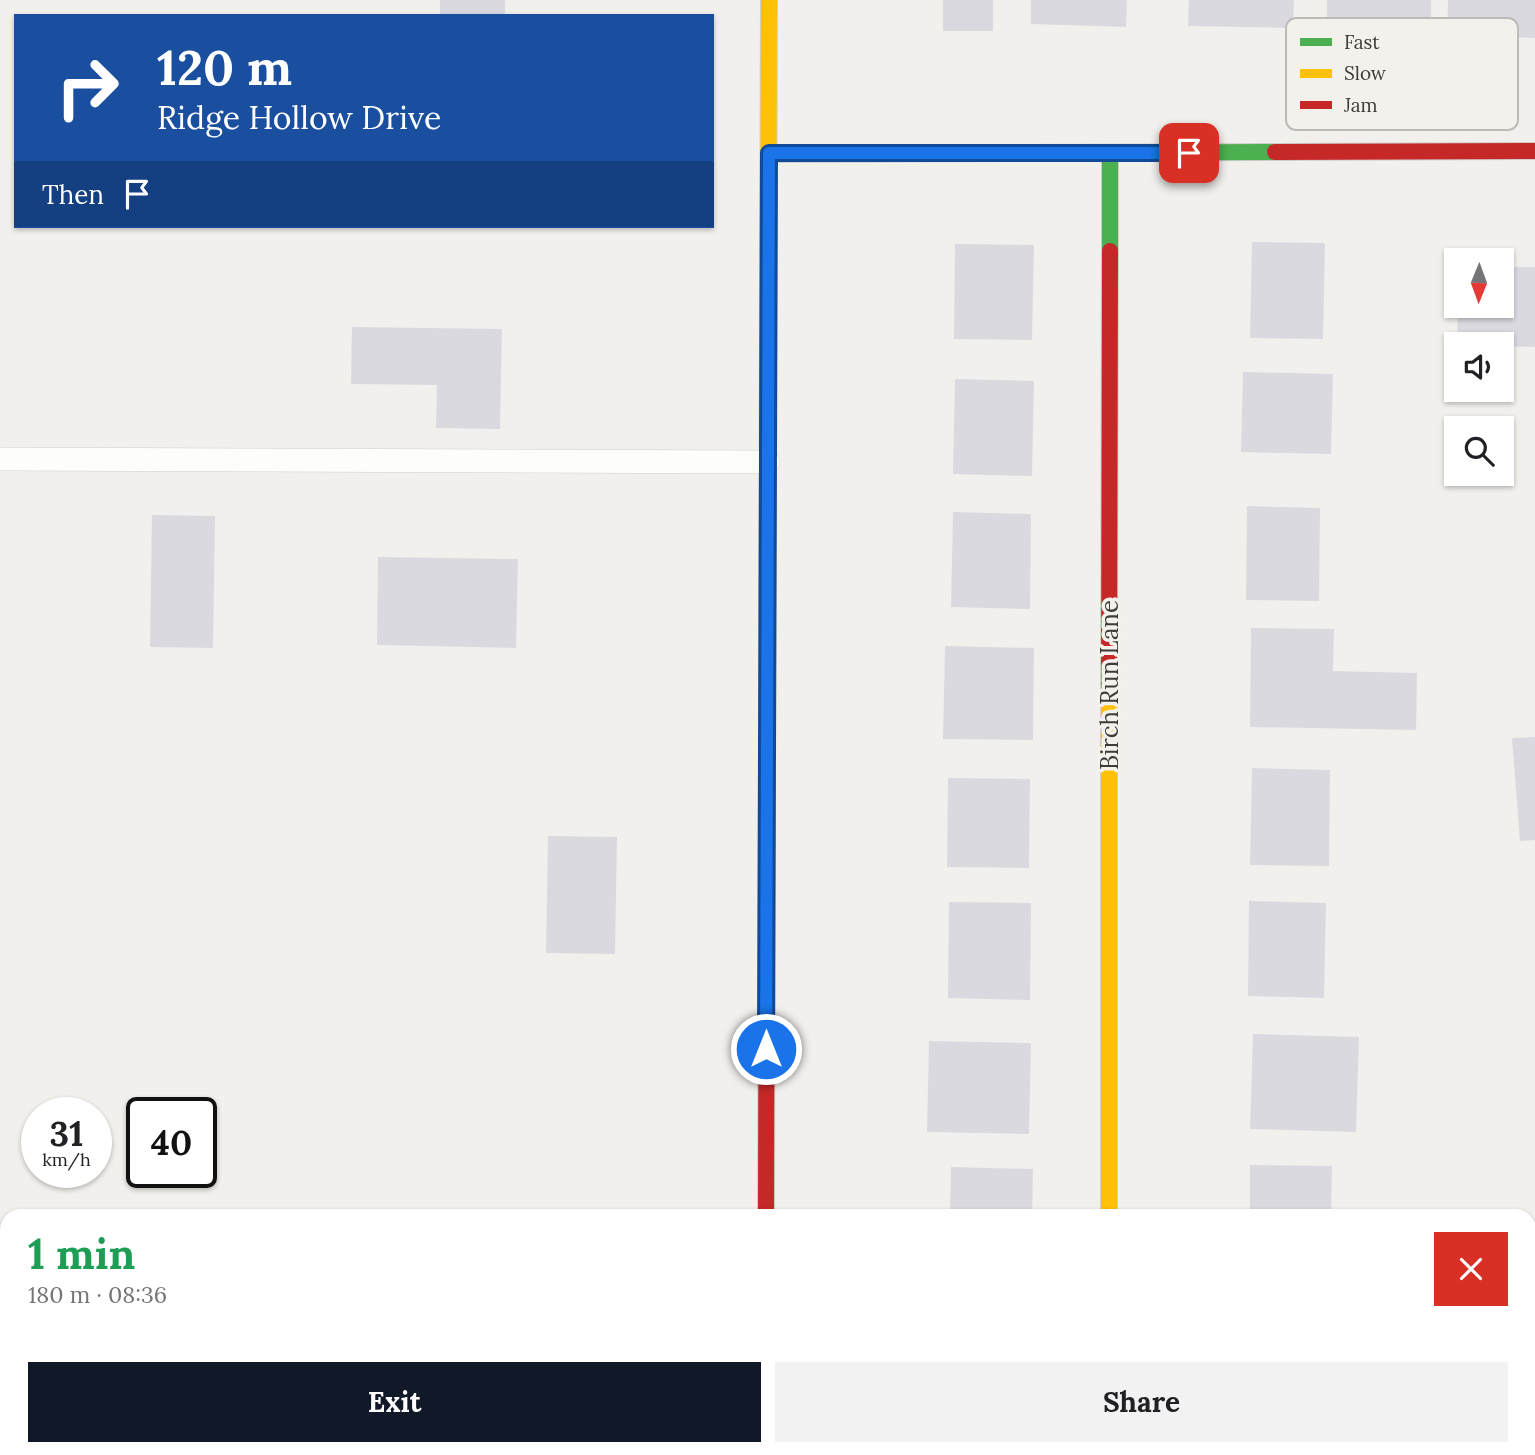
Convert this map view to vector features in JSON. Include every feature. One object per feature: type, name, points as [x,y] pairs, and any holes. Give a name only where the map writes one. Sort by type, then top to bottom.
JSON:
[{"type":"street","points":[[766,1209],[769,0]]},
{"type":"street","points":[[769,153],[1535,151]]},
{"type":"street","name":"Birch Run Lane","points":[[1109,1209],[1110,153]]},
{"type":"lane","points":[[0,459],[768,462]]},
{"type":"building","points":[[440,0],[505,0],[505,14],[440,14]]},
{"type":"building","points":[[943,0],[993,0],[993,31],[943,31]]},
{"type":"building","points":[[1031,0],[1127,0],[1126,27],[1031,24]]},
{"type":"building","points":[[1189,0],[1294,0],[1293,18],[1286,18],[1286,28],[1188,26]]},
{"type":"building","points":[[1327,0],[1431,0],[1431,18],[1327,18]]},
{"type":"building","points":[[1448,0],[1535,0],[1535,38],[1518,38],[1518,18],[1448,18]]},
{"type":"building","points":[[1252,242],[1325,243],[1323,339],[1250,338]]},
{"type":"building","points":[[955,244],[1034,245],[1032,340],[954,339]]},
{"type":"building","points":[[1514,267],[1535,267],[1535,347],[1514,346],[1514,332],[1457,332],[1458,318],[1514,318]]},
{"type":"building","points":[[352,327],[502,329],[500,429],[436,428],[437,385],[351,384]]},
{"type":"building","points":[[1243,372],[1333,374],[1331,454],[1241,452]]},
{"type":"building","points":[[955,379],[1034,381],[1032,476],[953,474]]},
{"type":"building","points":[[1247,506],[1320,508],[1319,601],[1246,600]]},
{"type":"building","points":[[953,512],[1031,514],[1030,609],[951,607]]},
{"type":"building","points":[[152,515],[215,516],[213,648],[150,647]]},
{"type":"building","points":[[378,557],[518,559],[516,648],[377,645]]},
{"type":"building","points":[[1251,628],[1334,629],[1333,671],[1417,673],[1416,730],[1250,727]]},
{"type":"building","points":[[945,646],[1034,648],[1033,740],[943,739]]},
{"type":"building","points":[[1535,737],[1535,840],[1520,841],[1512,738]]},
{"type":"building","points":[[1252,768],[1330,770],[1329,866],[1250,865]]},
{"type":"building","points":[[948,778],[1030,779],[1029,868],[947,867]]},
{"type":"building","points":[[548,836],[617,837],[615,954],[546,953]]},
{"type":"building","points":[[1249,901],[1326,903],[1324,998],[1248,996]]},
{"type":"building","points":[[949,902],[1031,903],[1030,1000],[948,998]]},
{"type":"building","points":[[1253,1034],[1359,1037],[1356,1132],[1250,1129]]},
{"type":"building","points":[[929,1041],[1031,1043],[1029,1134],[927,1132]]},
{"type":"building","points":[[1250,1165],[1332,1166],[1331,1209],[1250,1209]]},
{"type":"building","points":[[951,1167],[1033,1169],[1032,1209],[950,1209]]},
{"type":"traffic: fast","points":[[769,154],[1275,152]]},
{"type":"traffic: fast","points":[[1110,153],[1110,251]]},
{"type":"traffic: fast","points":[[767,776],[768,290]]},
{"type":"traffic: slow","points":[[768,290],[769,0]]},
{"type":"traffic: slow","points":[[1109,696],[1109,1209]]},
{"type":"traffic: jam","points":[[1275,152],[1535,151]]},
{"type":"traffic: jam","points":[[1109,696],[1110,251]]},
{"type":"traffic: jam","points":[[766,1209],[767,776]]},
{"type":"route","points":[[766,1049],[769,153],[1189,153]]}]
